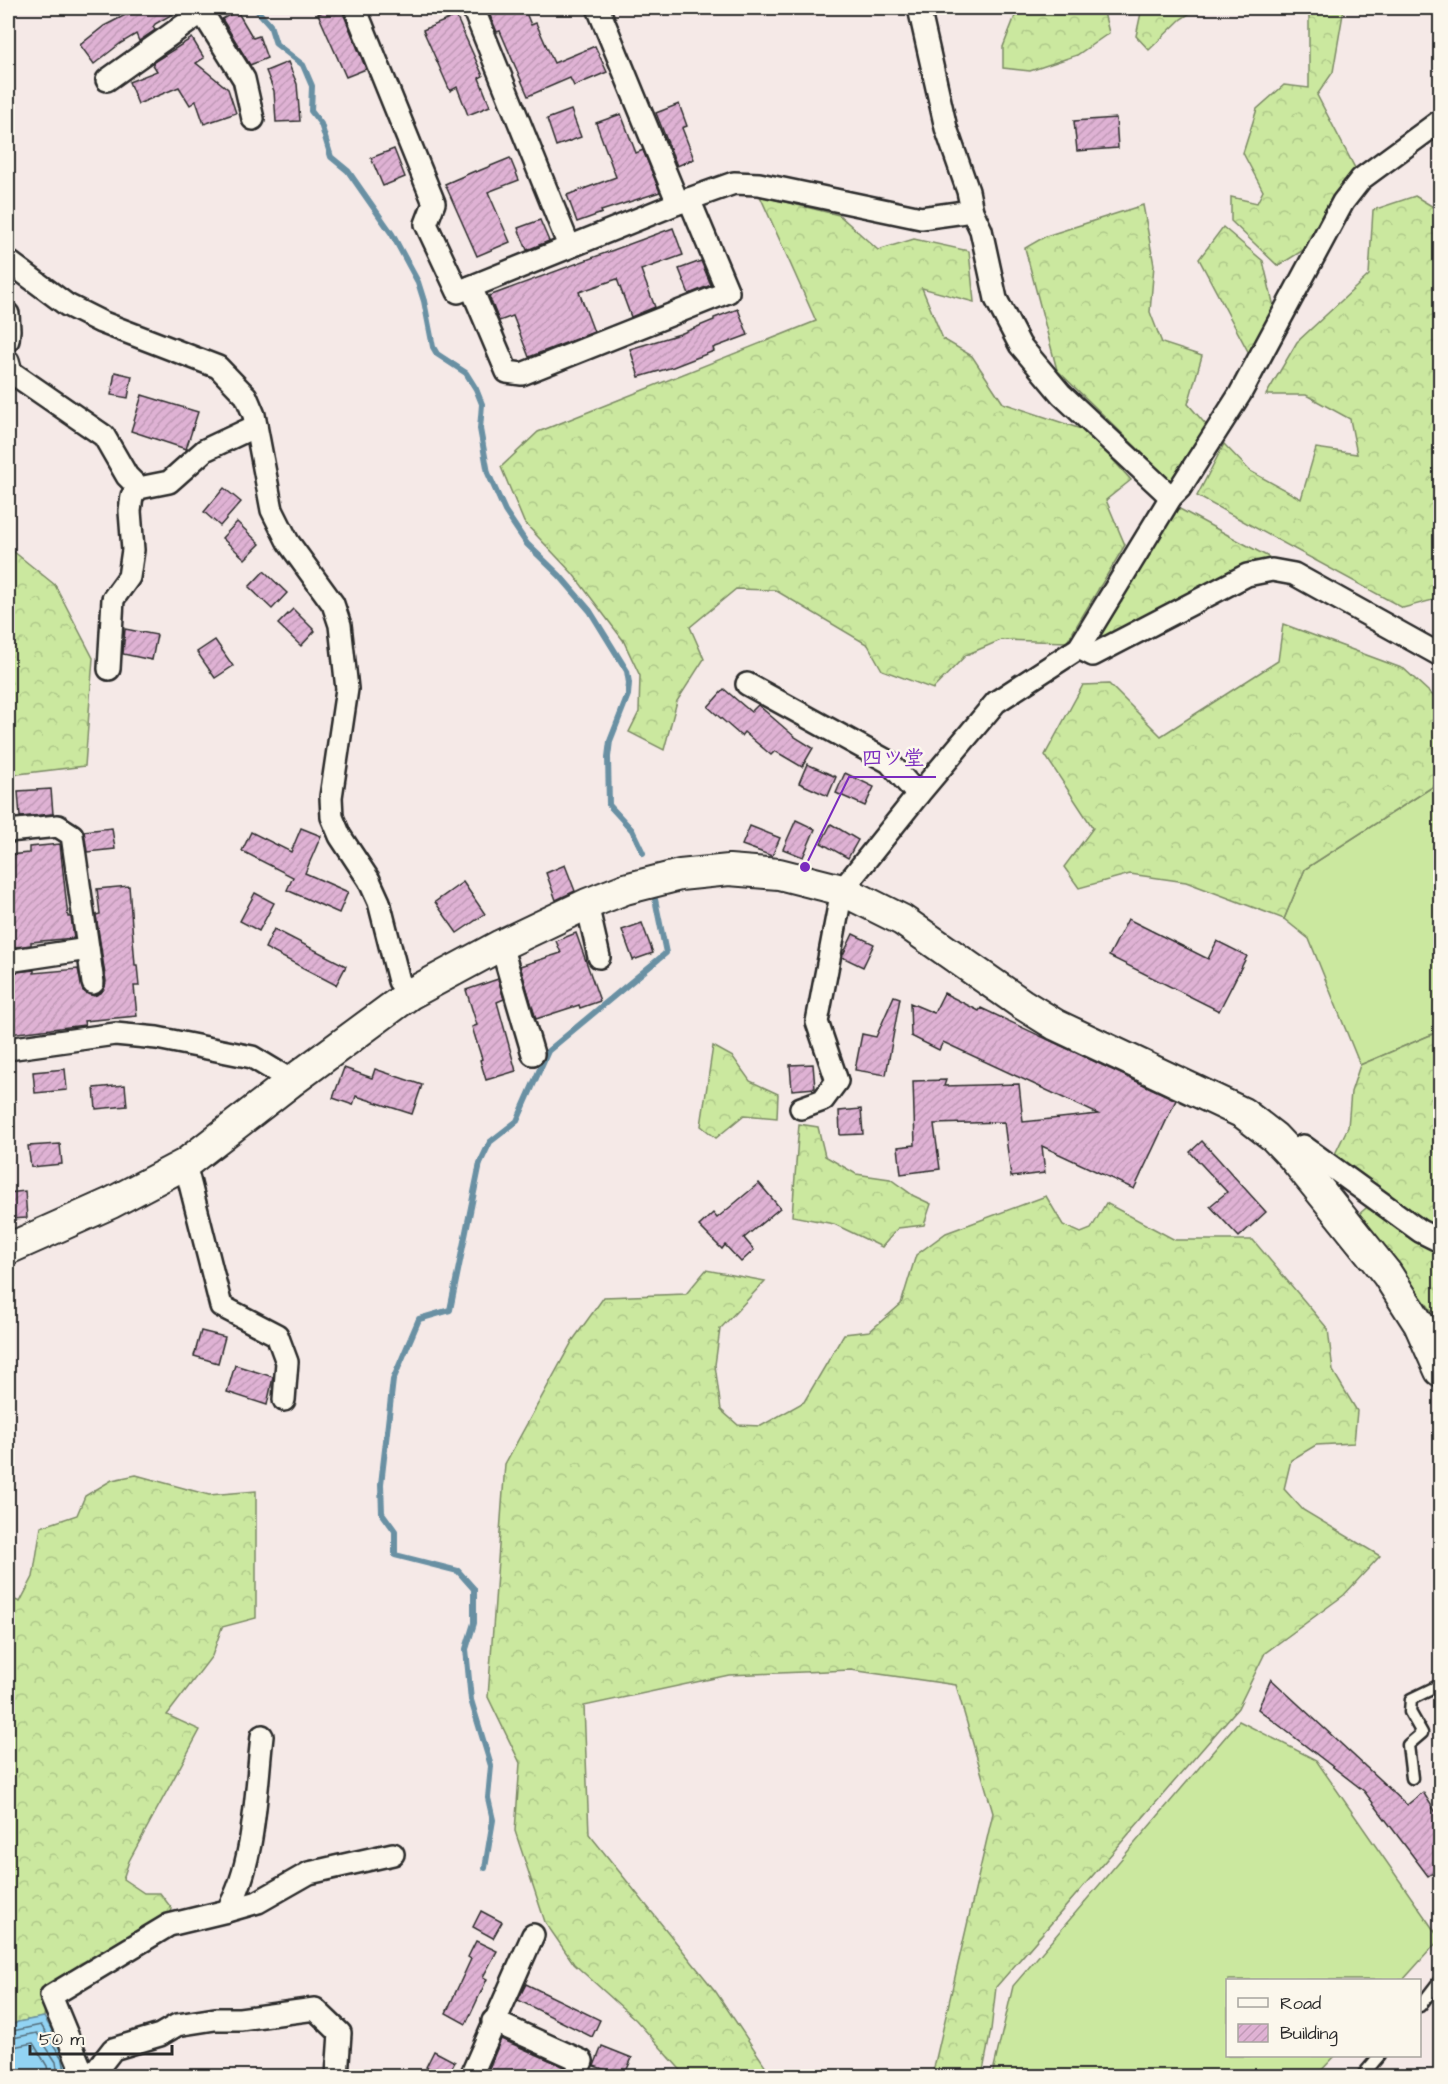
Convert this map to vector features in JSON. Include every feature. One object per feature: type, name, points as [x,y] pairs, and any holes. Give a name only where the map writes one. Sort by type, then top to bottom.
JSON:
[{"type":"street","points":[[355,8],[434,203],[426,224],[458,292],[569,246],[734,183],[759,184],[921,218],[972,211]]},
{"type":"street","points":[[473,8],[569,246]]},
{"type":"street","points":[[471,287],[507,372],[522,374],[728,292],[683,201],[598,8]]},
{"type":"street","points":[[919,8],[946,128],[968,191],[972,211],[981,230],[996,299],[1020,345],[1061,394],[1171,497]]},
{"type":"street","points":[[107,80],[205,10],[243,79],[253,119]]},
{"type":"street","points":[[801,1108],[823,1100],[837,1081],[816,1022],[842,890],[996,702],[1079,648],[1171,497],[1180,488],[1240,394],[1343,202],[1361,178],[1440,121]]},
{"type":"street","points":[[8,261],[68,306],[101,322],[218,367],[246,396],[254,415],[272,510],[288,542],[333,603],[340,626],[347,689],[331,797],[332,816],[340,836],[369,880],[379,902],[399,981],[410,994]]},
{"type":"street","points":[[8,314],[8,340]]},
{"type":"street","points":[[8,361],[11,372],[104,436],[126,476],[139,488]]},
{"type":"street","points":[[109,669],[113,599],[129,577],[133,550],[130,511],[132,496],[139,488],[169,482],[204,450],[256,426]]},
{"type":"street","points":[[1079,648],[1094,655],[1247,575],[1272,570],[1294,574],[1440,656]]},
{"type":"street","points":[[747,684],[889,762],[918,795]]},
{"type":"street","points":[[8,831],[58,826],[72,835],[93,983]]},
{"type":"street","points":[[8,1249],[111,1203],[185,1164],[410,994],[501,945],[587,904],[625,889],[680,875],[729,870],[779,874],[842,890],[902,920],[1022,1004],[1056,1025],[1243,1113],[1274,1137],[1293,1157],[1387,1274],[1419,1324],[1440,1371]]},
{"type":"street","points":[[587,904],[599,957]]},
{"type":"street","points":[[501,945],[533,1054]]},
{"type":"street","points":[[8,961],[88,949]]},
{"type":"street","points":[[8,1050],[115,1034],[157,1038],[252,1057],[292,1081]]},
{"type":"street","points":[[1293,1157],[1304,1146],[1420,1231],[1440,1241]]},
{"type":"street","points":[[185,1164],[221,1306],[277,1335],[287,1362],[284,1400]]},
{"type":"street","points":[[227,1911],[236,1896],[250,1839],[262,1736]]},
{"type":"street","points":[[84,2076],[51,1996],[169,1925],[258,1902],[309,1873],[393,1854]]},
{"type":"street","points":[[471,2076],[533,1935]]},
{"type":"street","points":[[92,2076],[113,2049],[160,2035],[177,2025],[315,2009],[340,2033],[338,2076]]},
{"type":"street","points":[[494,2021],[582,2061],[575,2076]]},
{"type":"lane","points":[[1412,1778],[1408,1745],[1422,1733],[1410,1712],[1412,1699],[1440,1685]]},
{"type":"lane","points":[[1421,2004],[1440,1980]]},
{"type":"lane","points":[[1362,2076],[1377,2057]]},
{"type":"green space","points":[[1036,8],[1103,8],[1109,33],[1077,55],[1030,71],[1003,68],[1003,47],[1017,11]]},
{"type":"green space","points":[[1142,8],[1198,8],[1181,19],[1149,50],[1136,36]]},
{"type":"green space","points":[[1271,8],[1344,8],[1333,72],[1317,95],[1357,172],[1325,209],[1305,249],[1278,266],[1231,221],[1231,197],[1257,203],[1263,191],[1243,153],[1257,109],[1284,85],[1309,88],[1309,15]]},
{"type":"green space","points":[[760,196],[839,215],[878,250],[914,239],[969,251],[974,302],[922,288],[943,339],[972,356],[1003,403],[1087,431],[1131,480],[1106,500],[1125,545],[1067,642],[1001,640],[966,655],[933,689],[882,670],[868,645],[775,590],[736,589],[690,627],[704,659],[677,701],[664,750],[629,732],[639,712],[640,676],[623,640],[573,574],[524,522],[501,467],[538,432],[816,321]]},
{"type":"green space","points":[[1415,196],[1440,211],[1440,581],[1433,600],[1403,608],[1197,496],[1224,444],[1250,471],[1301,499],[1316,448],[1357,454],[1350,419],[1306,395],[1266,395],[1297,342],[1369,275],[1373,210]]},
{"type":"green space","points":[[1143,205],[1154,265],[1150,312],[1162,343],[1202,356],[1188,404],[1208,427],[1173,483],[1057,370],[1025,248],[1046,236]]},
{"type":"green space","points":[[1223,227],[1263,261],[1274,307],[1251,357],[1199,259]]},
{"type":"green space","points":[[1176,507],[1276,561],[1235,569],[1108,639],[1097,633]]},
{"type":"green space","points":[[8,547],[55,585],[93,658],[85,766],[18,774],[8,778]]},
{"type":"green space","points":[[1283,624],[1404,669],[1440,702],[1440,782],[1305,869],[1284,919],[1186,882],[1130,874],[1079,888],[1064,867],[1093,828],[1045,755],[1083,685],[1109,684],[1161,736],[1278,661]]},
{"type":"green space","points":[[1440,782],[1440,1031],[1360,1065],[1309,939],[1284,919],[1305,869]]},
{"type":"green space","points":[[1440,1031],[1440,1235],[1334,1156],[1348,1127],[1351,1092],[1360,1065]]},
{"type":"green space","points":[[713,1046],[733,1057],[750,1081],[778,1094],[777,1118],[744,1115],[716,1138],[701,1126]]},
{"type":"green space","points":[[799,1124],[818,1127],[825,1156],[856,1174],[890,1179],[914,1196],[931,1204],[924,1225],[898,1228],[882,1247],[834,1224],[792,1216]]},
{"type":"green space","points":[[1046,1196],[1063,1225],[1081,1233],[1091,1229],[1106,1203],[1175,1240],[1253,1240],[1328,1329],[1333,1371],[1357,1411],[1354,1443],[1316,1445],[1291,1460],[1284,1489],[1303,1510],[1380,1556],[1344,1595],[1265,1653],[1238,1708],[996,1987],[982,2076],[932,2076],[993,1813],[956,1685],[851,1670],[729,1675],[584,1706],[589,1834],[716,1992],[772,2076],[686,2076],[636,2020],[574,1964],[545,1922],[515,1831],[520,1763],[488,1697],[505,1464],[573,1340],[604,1297],[686,1294],[706,1270],[765,1281],[720,1329],[715,1365],[721,1410],[738,1425],[761,1426],[804,1402],[844,1334],[870,1331],[901,1304],[916,1255],[946,1233]]},
{"type":"green space","points":[[1371,1204],[1440,1248],[1440,1322],[1359,1214]]},
{"type":"green space","points":[[136,1475],[209,1495],[256,1491],[256,1618],[222,1627],[212,1656],[167,1715],[200,1730],[129,1861],[123,1879],[144,1893],[160,1893],[172,1909],[168,1920],[47,1994],[44,2017],[18,2022],[8,2027],[8,1597],[20,1602],[33,1577],[41,1527],[77,1515],[85,1496],[112,1480]]},
{"type":"green space","points":[[1239,1721],[1316,1760],[1440,1939],[1404,1979],[1226,1979],[1226,2057],[1334,2057],[1316,2076],[992,2076],[1013,1986]]},
{"type":"water","points":[[44,2017],[69,2058],[72,2076],[8,2076],[8,2027],[18,2022]]},
{"type":"building","points":[[139,8],[183,8],[155,24],[153,27],[155,30],[139,41],[136,34],[94,64],[80,45],[104,26]]},
{"type":"building","points":[[333,8],[341,8],[366,69],[346,77],[318,14]]},
{"type":"building","points":[[487,8],[524,8],[531,25],[536,23],[554,63],[595,46],[607,72],[574,86],[570,78],[528,96],[500,31],[497,32]]},
{"type":"building","points":[[237,11],[253,38],[259,36],[267,58],[250,65],[222,19]]},
{"type":"building","points":[[456,16],[483,76],[479,78],[490,106],[468,115],[457,87],[450,91],[423,30]]},
{"type":"building","points":[[192,38],[204,58],[196,63],[228,89],[236,113],[204,124],[196,101],[190,105],[179,87],[138,104],[129,82],[157,71],[152,63]]},
{"type":"building","points":[[288,62],[297,84],[300,121],[276,122],[274,91],[266,71]]},
{"type":"building","points":[[679,104],[687,126],[682,128],[694,159],[677,166],[656,113]]},
{"type":"building","points":[[571,110],[581,137],[556,146],[547,119]]},
{"type":"building","points":[[621,114],[636,153],[643,150],[660,192],[601,211],[602,213],[577,222],[567,195],[616,177],[596,123]]},
{"type":"building","points":[[1116,118],[1118,148],[1077,151],[1074,121]]},
{"type":"building","points":[[394,149],[405,177],[383,186],[371,158]]},
{"type":"building","points":[[510,158],[519,180],[488,192],[510,242],[477,256],[445,184]]},
{"type":"building","points":[[540,220],[549,241],[527,250],[518,228]]},
{"type":"building","points":[[673,228],[683,255],[641,270],[655,307],[631,317],[617,279],[579,292],[594,332],[529,357],[513,316],[499,321],[489,296]]},
{"type":"building","points":[[701,261],[711,285],[689,294],[679,269]]},
{"type":"building","points":[[738,309],[748,335],[673,367],[639,377],[630,349],[680,334]]},
{"type":"building","points":[[115,372],[132,376],[128,398],[111,395]]},
{"type":"building","points":[[142,395],[198,412],[186,449],[131,431]]},
{"type":"building","points":[[224,488],[241,502],[220,526],[204,512]]},
{"type":"building","points":[[237,522],[260,544],[245,559],[222,538]]},
{"type":"building","points":[[264,571],[287,593],[272,609],[249,587]]},
{"type":"building","points":[[293,609],[315,631],[301,646],[278,624]]},
{"type":"building","points":[[125,629],[157,635],[152,660],[123,654]]},
{"type":"building","points":[[215,640],[233,666],[215,678],[197,652]]},
{"type":"building","points":[[724,689],[751,712],[758,705],[795,737],[813,748],[802,767],[775,751],[771,755],[744,732],[741,736],[708,707]]},
{"type":"building","points":[[807,764],[836,777],[828,796],[799,783]]},
{"type":"building","points":[[845,773],[874,787],[865,806],[836,793]]},
{"type":"building","points":[[51,789],[53,814],[20,817],[18,791]]},
{"type":"building","points":[[796,820],[815,829],[803,857],[783,849]]},
{"type":"building","points":[[831,824],[858,840],[848,858],[821,843]]},
{"type":"building","points":[[750,826],[780,838],[772,856],[742,845]]},
{"type":"building","points":[[112,828],[115,849],[87,852],[84,831]]},
{"type":"building","points":[[301,828],[321,836],[305,873],[348,892],[339,913],[287,890],[293,877],[242,851],[251,832],[291,852]]},
{"type":"building","points":[[60,844],[68,917],[71,917],[74,938],[31,942],[31,945],[8,948],[8,855],[29,853],[29,847]]},
{"type":"building","points":[[565,865],[575,891],[556,900],[546,873]]},
{"type":"building","points":[[463,882],[485,914],[457,933],[435,902]]},
{"type":"building","points":[[129,886],[135,965],[137,965],[139,986],[134,986],[137,1016],[84,1021],[85,1025],[9,1034],[8,973],[78,969],[83,991],[94,996],[101,993],[106,981],[96,915],[100,914],[97,889]]},
{"type":"building","points":[[255,893],[274,903],[259,931],[240,921]]},
{"type":"building","points":[[1128,919],[1208,959],[1217,941],[1247,956],[1219,1011],[1109,956]]},
{"type":"building","points":[[642,923],[653,953],[633,960],[622,930]]},
{"type":"building","points":[[274,929],[346,966],[336,985],[265,948]]},
{"type":"building","points":[[576,933],[600,1001],[580,1008],[579,1005],[536,1019],[520,966],[561,953],[556,941]]},
{"type":"building","points":[[853,934],[874,944],[863,967],[842,957]]},
{"type":"building","points":[[498,979],[504,999],[497,1002],[516,1071],[486,1080],[472,1027],[477,1025],[466,990]]},
{"type":"building","points":[[944,993],[979,1011],[981,1008],[1176,1100],[1134,1189],[1042,1146],[1045,1173],[1011,1177],[1004,1122],[934,1124],[940,1169],[901,1174],[898,1147],[915,1145],[913,1081],[946,1080],[944,1086],[1019,1084],[1023,1122],[1098,1114],[943,1042],[939,1050],[911,1036],[910,1003],[934,1013]]},
{"type":"building","points":[[894,996],[900,998],[886,1075],[855,1070],[862,1034],[876,1037]]},
{"type":"building","points":[[813,1064],[815,1088],[792,1090],[790,1065]]},
{"type":"building","points":[[344,1068],[372,1078],[375,1069],[422,1085],[412,1114],[356,1096],[353,1105],[333,1098]]},
{"type":"building","points":[[65,1069],[67,1090],[35,1093],[33,1072]]},
{"type":"building","points":[[125,1085],[127,1106],[96,1109],[94,1088]]},
{"type":"building","points":[[861,1109],[863,1134],[840,1135],[839,1111]]},
{"type":"building","points":[[1202,1141],[1266,1212],[1239,1237],[1210,1206],[1227,1192],[1190,1152]]},
{"type":"building","points":[[60,1144],[62,1164],[31,1167],[28,1146]]},
{"type":"building","points":[[759,1183],[780,1208],[744,1238],[754,1250],[741,1262],[725,1245],[722,1249],[699,1226],[713,1213],[717,1218]]},
{"type":"building","points":[[25,1191],[27,1218],[8,1219],[8,1193]]},
{"type":"building","points":[[201,1331],[225,1337],[218,1363],[194,1356]]},
{"type":"building","points":[[235,1365],[273,1377],[267,1405],[227,1392]]},
{"type":"building","points":[[1271,1679],[1407,1805],[1423,1792],[1440,1819],[1440,1868],[1428,1876],[1364,1791],[1258,1709]]},
{"type":"building","points":[[481,1911],[502,1922],[493,1938],[473,1927]]},
{"type":"building","points":[[476,1941],[497,1951],[483,1977],[487,1979],[466,2024],[446,2013],[471,1959],[468,1957]]},
{"type":"building","points":[[526,1984],[600,2020],[592,2037],[518,2000]]},
{"type":"building","points":[[501,2039],[565,2067],[562,2076],[486,2076]]},
{"type":"building","points":[[602,2046],[632,2058],[624,2076],[594,2066]]},
{"type":"building","points":[[434,2051],[455,2062],[447,2076],[426,2067]]},
{"type":"waterway","points":[[255,8],[270,25],[276,44],[303,65],[312,86],[311,111],[321,124],[331,157],[348,171],[392,234],[418,282],[433,347],[437,354],[466,373],[476,389],[482,404],[480,429],[488,473],[505,511],[527,544],[560,576],[590,611],[627,671],[628,695],[610,741],[609,805],[632,830],[643,853]]},
{"type":"waterway","points":[[485,1868],[493,1820],[488,1798],[491,1766],[471,1700],[466,1649],[474,1623],[474,1589],[458,1571],[395,1555],[395,1531],[382,1513],[381,1484],[393,1380],[419,1319],[450,1310],[480,1163],[490,1142],[517,1121],[548,1051],[666,953],[655,899]]},
{"type":"place","name":"四ツ堂","points":[[805,867]]}]
